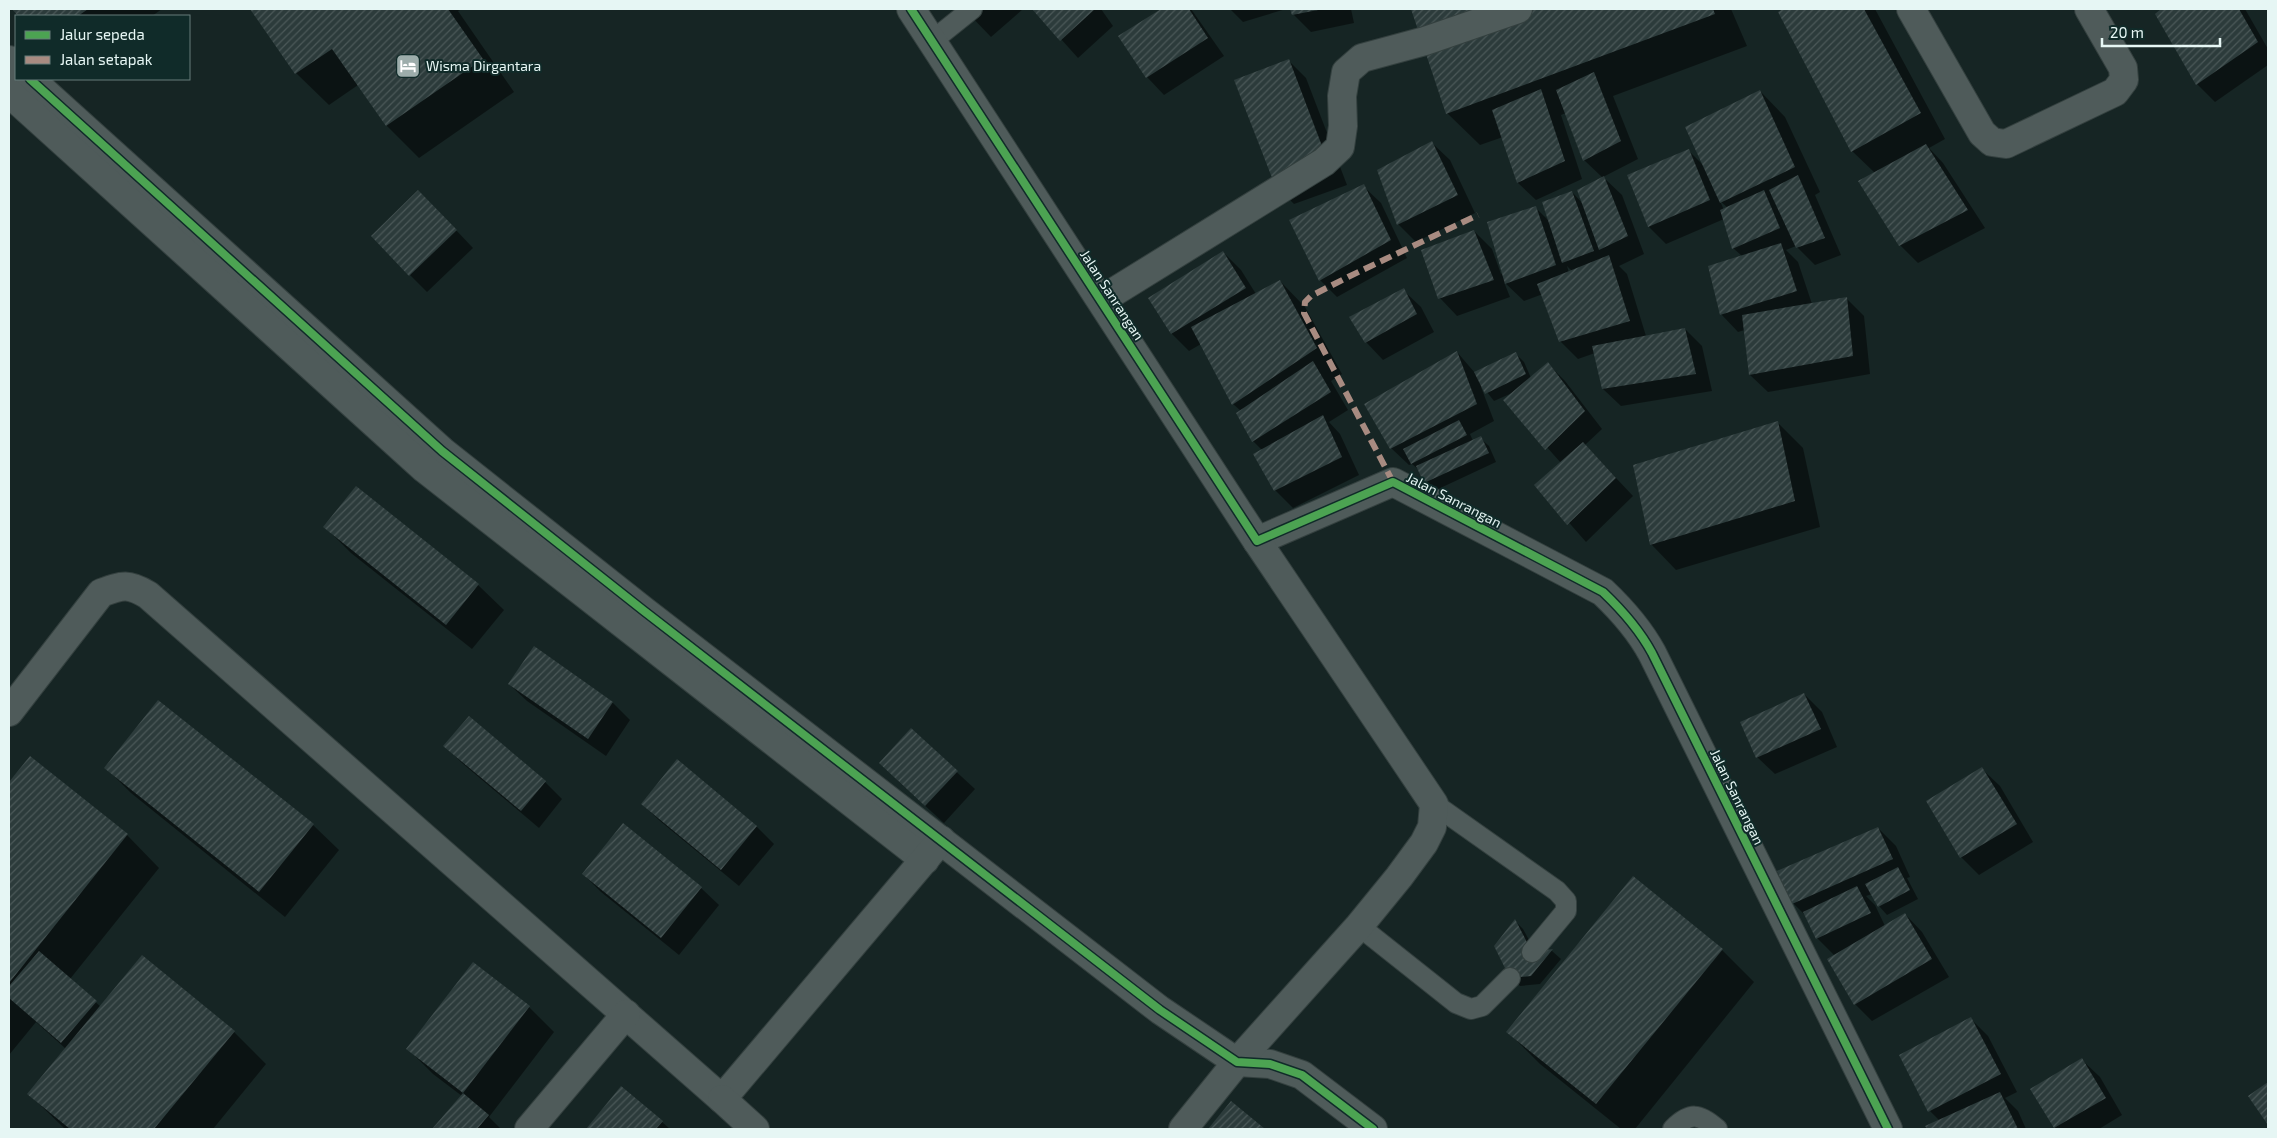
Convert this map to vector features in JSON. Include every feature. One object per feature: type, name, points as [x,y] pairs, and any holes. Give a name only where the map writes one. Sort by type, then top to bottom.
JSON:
[{"type":"street","name":"Jalan Sanrangan","points":[[911,9],[1257,541],[1393,482],[1603,592],[1641,632],[1888,1129]]},
{"type":"street","points":[[1101,300],[1324,162],[1340,147],[1343,126],[1342,96],[1346,72],[1362,58],[1425,41],[1518,9]]},
{"type":"street","points":[[1911,9],[1982,133],[1992,142],[2006,144],[2115,92],[2124,80],[2123,68],[2089,9]]},
{"type":"street","points":[[31,80],[442,451],[644,611],[933,850]]},
{"type":"street","points":[[9,93],[425,469],[933,850],[1160,1010],[1237,1062],[1270,1064],[1302,1075],[1373,1129]]},
{"type":"street","points":[[1183,1129],[1237,1062],[1358,926],[1424,843],[1432,827],[1434,804],[1257,541]]},
{"type":"street","points":[[9,712],[102,592],[117,587],[133,586],[148,595],[755,1129]]},
{"type":"street","points":[[722,1099],[933,850]]},
{"type":"street","points":[[529,1129],[626,1014]]},
{"type":"lane","points":[[932,41],[972,9]]},
{"type":"lane","points":[[1434,804],[1558,891],[1566,900],[1566,911],[1532,952]]},
{"type":"lane","points":[[1358,926],[1456,1003],[1471,1009],[1482,1006],[1510,978]]},
{"type":"lane","points":[[1673,1129],[1689,1116],[1697,1116],[1717,1129]]},
{"type":"building","points":[[12,9],[88,9],[79,15],[17,15]]},
{"type":"building","name":"Wisma Dirgantara","points":[[250,9],[448,9],[483,59],[386,126],[332,49],[295,74]]},
{"type":"building","points":[[1032,9],[1095,9],[1060,41]]},
{"type":"building","points":[[1161,9],[1189,9],[1208,38],[1146,78],[1118,36]]},
{"type":"building","points":[[1290,9],[1318,9],[1318,10],[1292,15]]},
{"type":"building","points":[[1411,9],[1713,9],[1715,14],[1446,114]]},
{"type":"building","points":[[1783,9],[1864,9],[1921,113],[1851,152],[1778,12]]},
{"type":"building","points":[[2161,9],[2239,9],[2258,42],[2196,85],[2155,14]]},
{"type":"building","points":[[1289,59],[1330,167],[1276,188],[1234,80]]},
{"type":"building","points":[[1594,72],[1621,141],[1583,161],[1556,90]]},
{"type":"building","points":[[1541,89],[1565,161],[1517,183],[1492,110]]},
{"type":"building","points":[[1760,90],[1795,167],[1720,203],[1685,127]]},
{"type":"building","points":[[1432,141],[1458,195],[1397,225],[1377,170]]},
{"type":"building","points":[[1926,144],[1968,210],[1899,246],[1858,181]]},
{"type":"building","points":[[1689,149],[1710,200],[1648,227],[1627,175]]},
{"type":"building","points":[[1798,175],[1825,238],[1796,248],[1769,190]]},
{"type":"building","points":[[1604,176],[1628,236],[1599,250],[1577,190]]},
{"type":"building","points":[[1364,184],[1391,240],[1319,281],[1289,220]]},
{"type":"building","points":[[418,190],[457,230],[409,276],[371,236]]},
{"type":"building","points":[[1764,190],[1780,228],[1732,249],[1720,210]]},
{"type":"building","points":[[1572,191],[1594,251],[1562,263],[1542,202]]},
{"type":"building","points":[[1536,206],[1556,265],[1505,284],[1487,222]]},
{"type":"building","points":[[1474,230],[1494,280],[1438,299],[1421,250]]},
{"type":"building","points":[[1781,243],[1797,291],[1720,315],[1708,266]]},
{"type":"building","points":[[1223,251],[1246,288],[1171,334],[1148,298]]},
{"type":"building","points":[[1609,255],[1630,321],[1559,342],[1537,284]]},
{"type":"building","points":[[1280,280],[1317,348],[1232,405],[1191,327]]},
{"type":"building","points":[[1404,288],[1417,314],[1365,343],[1349,317]]},
{"type":"building","points":[[1847,297],[1853,356],[1749,375],[1742,315]]},
{"type":"building","points":[[1685,328],[1696,374],[1602,389],[1592,346]]},
{"type":"building","points":[[1457,351],[1477,404],[1390,449],[1364,404]]},
{"type":"building","points":[[1516,352],[1526,374],[1485,394],[1474,372]]},
{"type":"building","points":[[1313,361],[1331,392],[1252,442],[1236,413]]},
{"type":"building","points":[[1548,362],[1585,411],[1545,450],[1503,400]]},
{"type":"building","points":[[1323,415],[1342,457],[1274,491],[1253,454]]},
{"type":"building","points":[[1459,420],[1467,435],[1411,464],[1403,449]]},
{"type":"building","points":[[1778,421],[1795,501],[1650,545],[1633,465]]},
{"type":"building","points":[[1481,436],[1489,453],[1424,483],[1416,466]]},
{"type":"building","points":[[1583,442],[1616,478],[1567,525],[1534,485]]},
{"type":"building","points":[[356,486],[479,584],[446,625],[323,527]]},
{"type":"building","points":[[534,646],[613,702],[588,739],[508,684]]},
{"type":"building","points":[[1804,693],[1821,729],[1756,758],[1740,722]]},
{"type":"building","points":[[158,700],[314,824],[259,892],[104,768]]},
{"type":"building","points":[[469,716],[546,781],[521,811],[443,746]]},
{"type":"building","points":[[911,728],[958,771],[925,806],[879,763]]},
{"type":"building","points":[[30,756],[128,834],[9,983],[9,782]]},
{"type":"building","points":[[677,759],[757,826],[721,870],[641,804]]},
{"type":"building","points":[[1982,767],[2017,824],[1960,858],[1926,801]]},
{"type":"building","points":[[623,823],[702,887],[661,938],[582,874]]},
{"type":"building","points":[[1878,827],[1893,859],[1792,904],[1777,871]]},
{"type":"building","points":[[1898,867],[1910,890],[1878,907],[1865,884]]},
{"type":"building","points":[[1633,876],[1723,949],[1596,1104],[1506,1032]]},
{"type":"building","points":[[1857,886],[1871,913],[1816,939],[1803,912]]},
{"type":"building","points":[[1905,913],[1932,959],[1854,1005],[1827,959]]},
{"type":"building","points":[[1515,919],[1532,952],[1553,949],[1531,976],[1510,978],[1494,946]]},
{"type":"building","points":[[39,951],[97,1001],[61,1043],[9,998],[9,986]]},
{"type":"building","points":[[142,955],[235,1031],[154,1129],[70,1129],[27,1094]]},
{"type":"building","points":[[473,962],[530,1006],[463,1093],[406,1049]]},
{"type":"building","points":[[1971,1017],[2001,1074],[1928,1112],[1899,1055]]},
{"type":"building","points":[[2082,1058],[2106,1098],[2054,1128],[2030,1089]]},
{"type":"building","points":[[2268,1082],[2268,1125],[2248,1096]]},
{"type":"building","points":[[621,1086],[663,1121],[656,1129],[586,1129]]},
{"type":"building","points":[[2000,1092],[2018,1129],[1927,1129],[1925,1126]]},
{"type":"building","points":[[463,1093],[489,1115],[477,1129],[432,1129]]},
{"type":"building","points":[[1231,1101],[1265,1129],[1208,1129]]},
{"type":"marked path","points":[[1393,482],[1304,313],[1305,302],[1311,296],[1348,277],[1478,215]]},
{"type":"cycle path","points":[[911,9],[1257,541],[1393,482],[1603,592],[1624,613],[1642,636],[1652,653],[1888,1129]]},
{"type":"cycle path","points":[[31,80],[442,451],[644,611],[1160,1010],[1237,1062],[1270,1064],[1302,1075],[1373,1129]]},
{"type":"place","name":"Wisma Dirgantara","points":[[408,66]]}]
